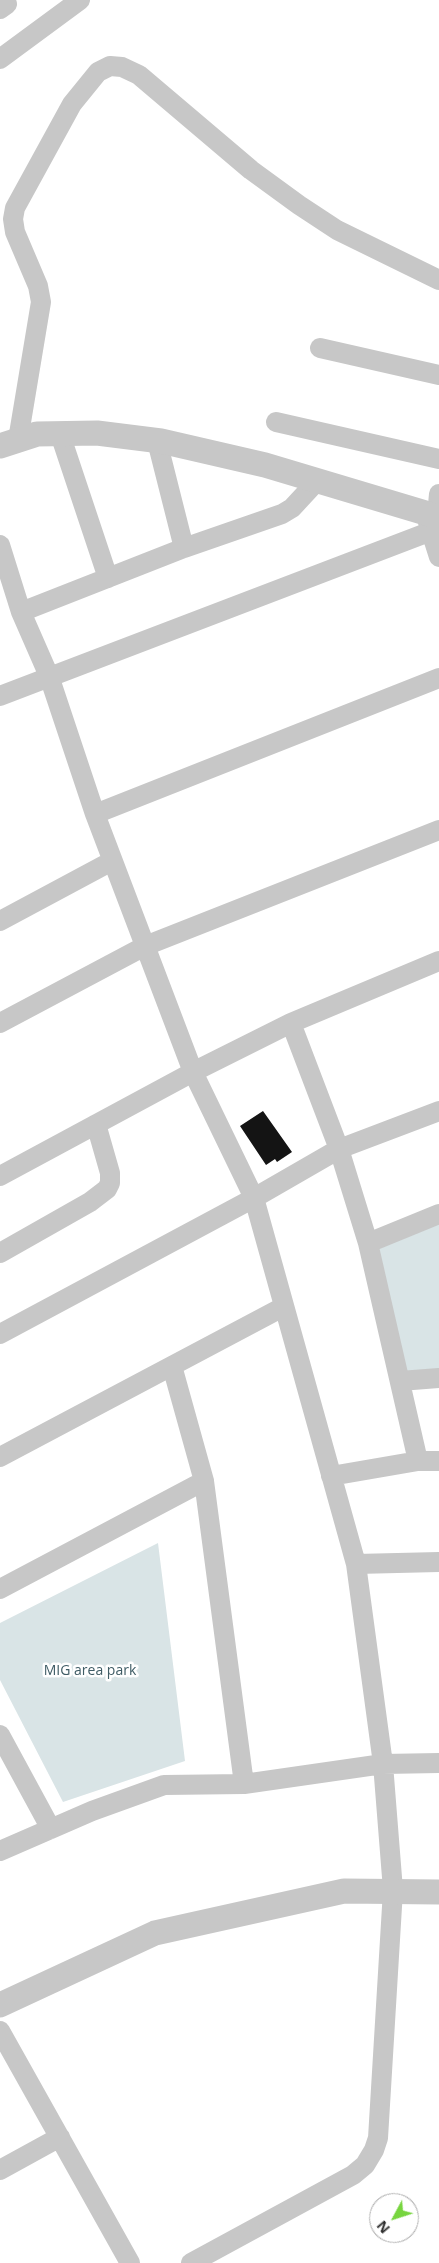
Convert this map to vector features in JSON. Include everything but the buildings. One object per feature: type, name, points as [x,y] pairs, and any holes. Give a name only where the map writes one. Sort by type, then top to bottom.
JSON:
[{"type":"street","points":[[0,59],[80,0]]},
{"type":"street","points":[[9,443],[41,302],[38,286],[15,232],[13,219],[16,208],[72,104],[98,72],[110,66],[122,67],[139,75],[251,170],[299,206],[337,230],[439,280]]},
{"type":"street","points":[[320,348],[439,375]]},
{"type":"street","points":[[276,422],[439,459]]},
{"type":"street","points":[[9,443],[37,434],[98,432],[157,441],[265,465],[434,515]]},
{"type":"street","points":[[60,434],[108,578]]},
{"type":"street","points":[[157,441],[184,548]]},
{"type":"street","points":[[21,612],[184,548],[282,514],[292,508],[317,481]]},
{"type":"street","points":[[434,515],[439,557]]},
{"type":"street","points":[[0,696],[434,515]]},
{"type":"street","points":[[0,545],[21,612],[49,676],[112,861],[193,1072],[254,1198],[356,1564],[383,1764],[393,1890],[378,2138],[374,2150],[365,2165],[353,2175],[191,2263]]},
{"type":"street","points":[[95,814],[439,678]]},
{"type":"street","points":[[0,1023],[145,946],[439,830]]},
{"type":"street","points":[[0,921],[112,861]]},
{"type":"street","points":[[0,1176],[193,1072],[291,1023],[439,961]]},
{"type":"street","points":[[291,1023],[339,1149],[368,1243],[418,1461]]},
{"type":"street","points":[[0,1334],[254,1198],[339,1149],[439,1111]]},
{"type":"street","points":[[0,1253],[90,1202],[107,1189],[110,1183],[110,1173],[96,1124]]},
{"type":"street","points":[[368,1243],[439,1214]]},
{"type":"street","points":[[0,1457],[283,1307]]},
{"type":"street","points":[[172,1366],[204,1481],[244,1784]]},
{"type":"street","points":[[400,1381],[439,1378]]},
{"type":"street","points":[[331,1476],[418,1461],[439,1461]]},
{"type":"street","points":[[0,1589],[204,1481]]},
{"type":"street","points":[[356,1564],[439,1562]]},
{"type":"street","points":[[0,1735],[51,1829]]},
{"type":"street","points":[[0,1851],[92,1811],[164,1785],[244,1784],[383,1764],[439,1763]]},
{"type":"street","points":[[0,2005],[155,1933],[344,1891],[393,1890],[439,1892]]},
{"type":"street","points":[[0,2031],[130,2263]]},
{"type":"street","points":[[0,2170],[60,2137]]},
{"type":"green space","points":[[439,1214],[439,1378],[400,1381],[368,1243]]},
{"type":"green space","name":"MIG area park","points":[[158,1543],[185,1761],[63,1802],[0,1680],[0,1623]]}]
